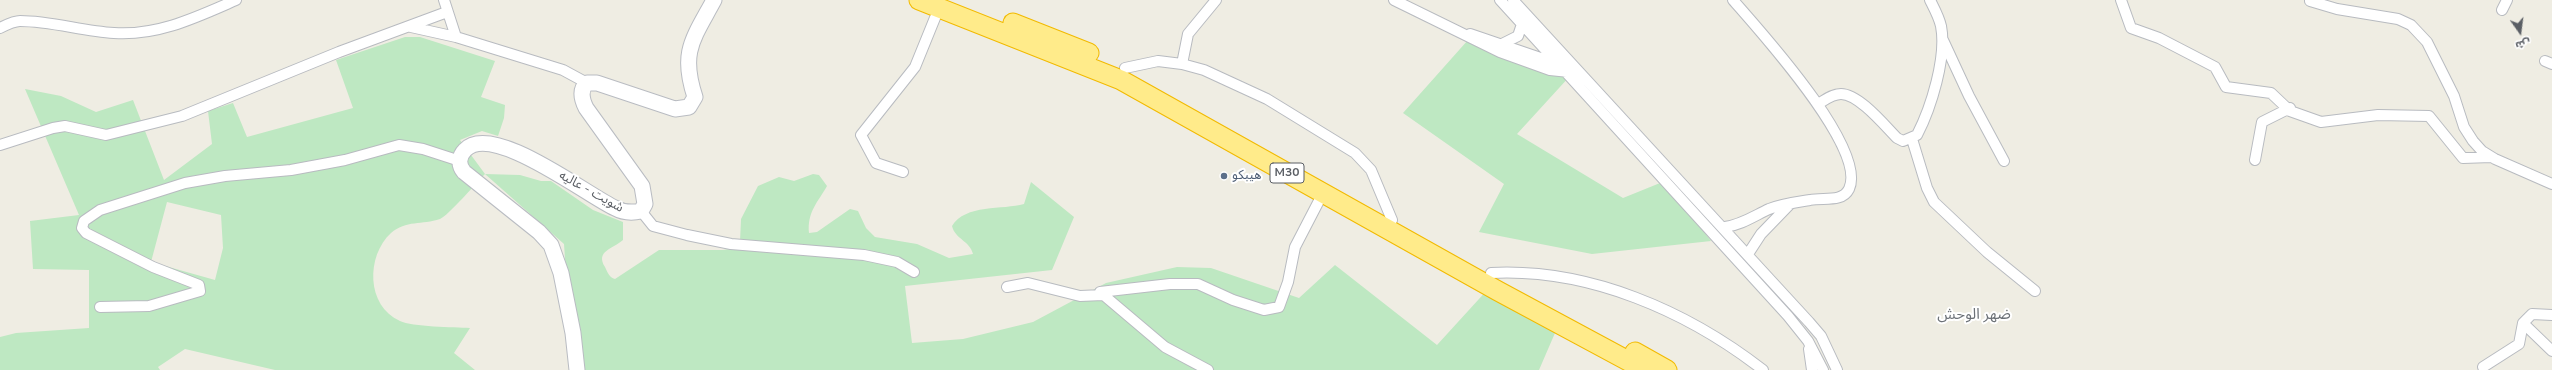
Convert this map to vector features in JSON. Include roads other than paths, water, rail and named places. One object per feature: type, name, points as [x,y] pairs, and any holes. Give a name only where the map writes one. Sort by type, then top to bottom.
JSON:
[{"type":"highway","name":"M30","points":[[919,0],[945,4],[1121,80],[1392,220],[1667,370]]},
{"type":"highway","name":"M30","points":[[970,14],[1058,40],[1125,68],[1266,155],[1323,193],[1645,370]]},
{"type":"street","points":[[0,28],[18,20],[115,33],[165,28],[191,20],[236,0]]},
{"type":"street","points":[[444,0],[456,37]]},
{"type":"street","points":[[411,27],[456,37],[563,70],[587,83],[614,88],[643,100],[675,108],[689,107],[695,97],[687,65],[689,48],[714,0]]},
{"type":"street","points":[[1182,64],[1188,34],[1216,0]]},
{"type":"street","points":[[1394,0],[1517,59],[1550,70],[1570,68]]},
{"type":"street","points":[[1500,0],[1522,24],[1570,68],[1725,227],[1821,336],[1837,370]]},
{"type":"street","points":[[1514,0],[1570,68],[1788,316],[1808,341],[1823,370]]},
{"type":"street","points":[[1725,227],[1737,225],[1769,209],[1814,199],[1835,198],[1844,195],[1849,188],[1850,168],[1847,157],[1818,104],[1794,70],[1733,0]]},
{"type":"street","points":[[1818,104],[1832,96],[1842,94],[1856,100],[1897,138],[1903,141],[1912,139],[1917,135],[1929,107],[1942,38],[1941,26],[1930,0]]},
{"type":"street","points":[[2121,0],[2131,28],[2159,38],[2215,67],[2226,87],[2271,93],[2289,108],[2321,122],[2378,115],[2428,116],[2463,158],[2491,157]]},
{"type":"street","points":[[2502,10],[2507,0]]},
{"type":"street","points":[[2310,1],[2337,9],[2398,19],[2411,25],[2427,42],[2454,96],[2464,127],[2473,141],[2491,157],[2552,184]]},
{"type":"street","points":[[903,172],[876,163],[861,136],[915,67],[945,4]]},
{"type":"street","points":[[0,145],[65,126],[106,135],[133,130],[218,103],[339,52],[411,27],[447,12]]},
{"type":"street","points":[[1502,44],[1518,36],[1522,24]]},
{"type":"street","points":[[1461,32],[1482,36],[1520,53],[1570,68]]},
{"type":"street","points":[[1942,38],[1969,96],[2004,161]]},
{"type":"street","points":[[1125,68],[1158,61],[1182,64],[1204,70],[1267,99],[1355,153],[1371,170],[1392,220]]},
{"type":"street","name":"شويت - عاليه","points":[[460,161],[463,153],[470,146],[480,143],[495,145],[535,161],[578,184],[615,208],[633,213],[641,211],[645,204],[642,186],[582,100],[582,91],[587,83]]},
{"type":"street","points":[[2255,160],[2262,122],[2289,108]]},
{"type":"street","points":[[1912,139],[1927,188],[1934,202],[1987,252],[2035,291]]},
{"type":"street","points":[[100,307],[149,306],[200,291],[200,285],[153,267],[103,244],[86,233],[82,228],[85,219],[100,210],[184,183],[225,176],[291,170],[345,160],[399,145],[422,149],[460,161],[464,172],[544,236],[551,245],[561,273],[577,370]]},
{"type":"street","points":[[1208,370],[1165,347],[1100,292],[1170,284],[1198,284],[1233,300],[1264,310],[1279,307],[1295,247],[1323,193]]},
{"type":"street","points":[[1748,254],[1761,234],[1790,204]]},
{"type":"street","points":[[641,211],[653,226],[688,235],[731,244],[864,255],[897,262],[914,272]]},
{"type":"street","points":[[1491,273],[1548,275],[1585,283],[1653,305],[1700,326],[1763,370]]},
{"type":"street","points":[[1007,288],[1028,283],[1080,296],[1103,295]]},
{"type":"street","points":[[2483,367],[2519,344],[2523,323],[2532,314],[2552,315]]},
{"type":"street","points":[[2523,323],[2552,351]]},
{"type":"street","points":[[1808,341],[1812,370]]},
{"type":"place","name":"هيبكو","points":[[1224,176]]},
{"type":"district","name":"ضهر الوحش","points":[[1974,315]]}]
